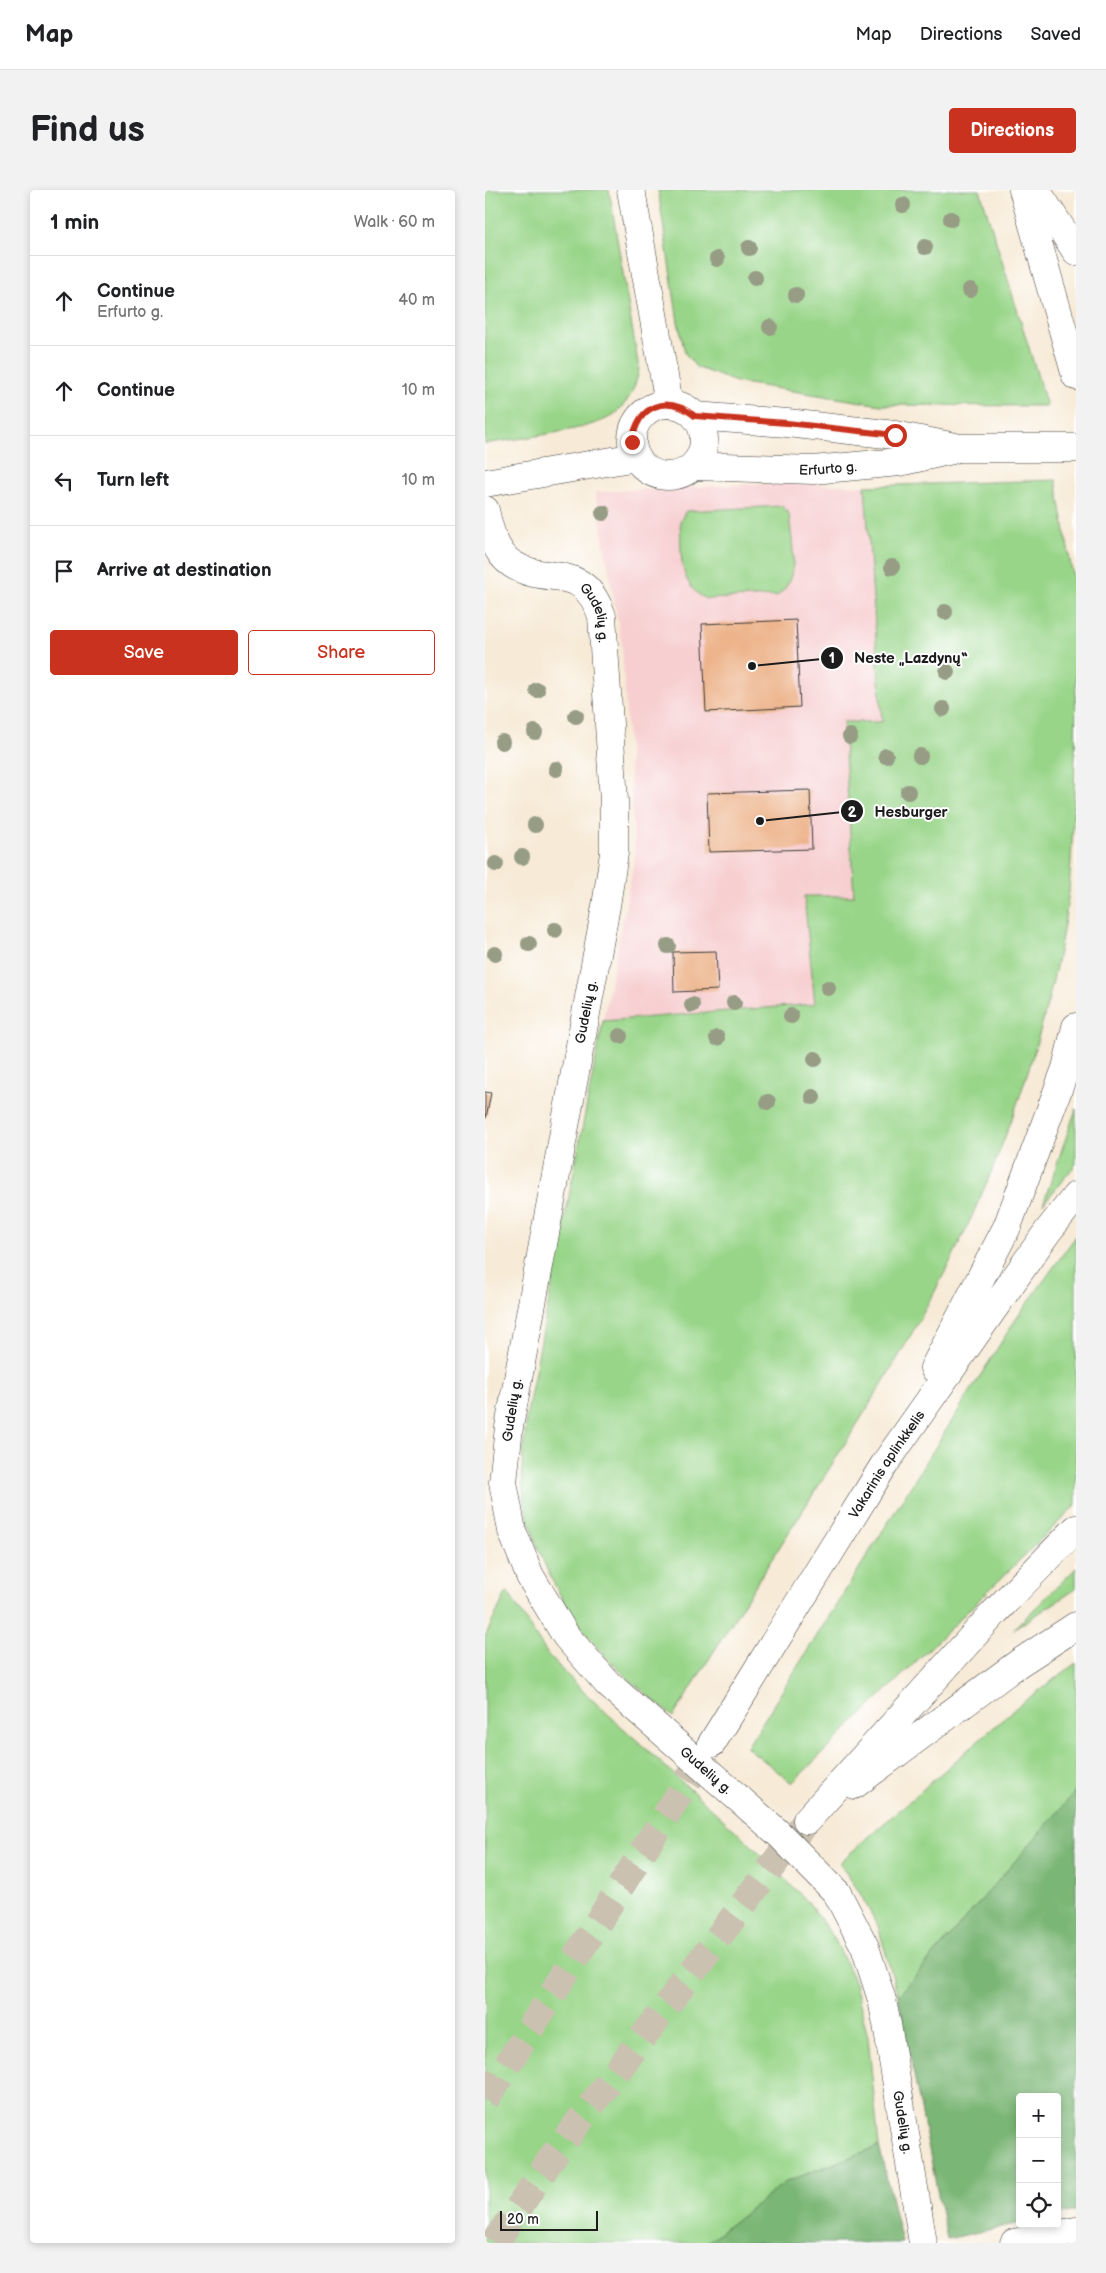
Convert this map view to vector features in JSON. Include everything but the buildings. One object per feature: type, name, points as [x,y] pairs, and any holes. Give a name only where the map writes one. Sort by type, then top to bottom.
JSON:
[{"type":"main road","points":[[631,190],[669,404]]},
{"type":"main road","points":[[1023,190],[1076,376]]},
{"type":"main road","points":[[1036,190],[1076,251]]},
{"type":"main road","points":[[669,404],[683,407],[695,416],[703,429],[705,443],[702,456],[694,466],[683,474],[670,476],[657,475],[645,468],[636,457],[632,442],[634,428],[642,415],[654,406],[669,404]]},
{"type":"main road","name":"Erfurto g.","points":[[695,416],[787,423],[895,435],[960,448],[1076,448]]},
{"type":"main road","name":"Erfurto g.","points":[[694,466],[813,470],[899,462],[960,448]]},
{"type":"main road","points":[[485,483],[636,457]]},
{"type":"main road","name":"Gudelių g.","points":[[485,510],[489,527],[499,550],[511,564],[527,571],[566,577],[577,581],[598,604],[602,616],[614,801],[614,853],[606,906],[509,1427],[503,1482],[512,1531],[530,1576],[566,1636],[608,1684],[661,1728],[777,1832],[837,1893],[865,1947],[882,2000],[923,2243]]},
{"type":"main road","points":[[886,1462],[1007,1227],[1067,1068],[1076,1027]]},
{"type":"main road","name":"Vakarinis aplinkkelis","points":[[712,1742],[886,1462],[1048,1231],[1076,1196]]},
{"type":"main road","points":[[1076,1530],[994,1613],[807,1820],[1019,1663],[1076,1626]]},
{"type":"main road","points":[[1014,2243],[1076,2231]]},
{"type":"shaded area","points":[[777,483],[865,486],[882,722],[843,722],[854,896],[804,897],[815,1004],[603,1021],[635,857],[622,646],[595,492]]},
{"type":"green space","points":[[485,190],[609,190],[639,369],[636,382],[627,400],[613,415],[589,425],[572,429],[485,444]]},
{"type":"green space","points":[[658,190],[980,190],[1047,406],[881,405],[736,382],[696,367],[685,353],[678,322]]},
{"type":"green space","points":[[1056,480],[1074,583],[1076,607],[1073,821],[1069,892],[1061,944],[1036,1047],[1001,1149],[958,1246],[934,1293],[875,1396],[673,1717],[607,1658],[575,1619],[548,1572],[537,1546],[524,1496],[522,1464],[527,1413],[603,1021],[815,1004],[804,896],[854,896],[843,722],[882,722],[865,486]]},
{"type":"green space","points":[[782,506],[789,514],[793,558],[790,579],[777,596],[706,599],[696,592],[685,575],[681,554],[680,521],[686,511]]},
{"type":"green space","points":[[1076,1109],[1076,1164],[1043,1204]]},
{"type":"green space","points":[[1076,1236],[1076,1505],[792,1783],[747,1747],[1014,1322]]},
{"type":"green space","points":[[1076,1568],[1076,1589],[1013,1630]]},
{"type":"green space","points":[[507,1591],[548,1655],[586,1694],[750,1844],[809,1903],[835,1940],[855,1983],[868,2037],[879,2146],[786,2182],[706,2243],[485,2243],[485,1637]]},
{"type":"green space","points":[[1076,1663],[1076,1791],[898,1996],[878,1926],[858,1890],[839,1863],[1018,1706]]},
{"type":"green space","points":[[1076,1791],[1076,2211],[1061,2214],[1061,2093],[1016,2093],[1016,2224],[947,2239],[898,1996]]},
{"type":"green space","points":[[879,2146],[902,2243],[706,2243],[786,2182]]},
{"type":"tunnel","points":[[485,2100],[711,1744]]},
{"type":"tunnel","points":[[495,2243],[553,2156],[807,1820]]},
{"type":"place","name":"Neste „Lazdynų“","points":[[752,666]]},
{"type":"place","name":"Hesburger","points":[[760,821]]},
{"type":"route","points":[[632,442],[634,428],[642,415],[654,406],[669,404],[683,407],[695,416],[787,423],[895,435]]}]
